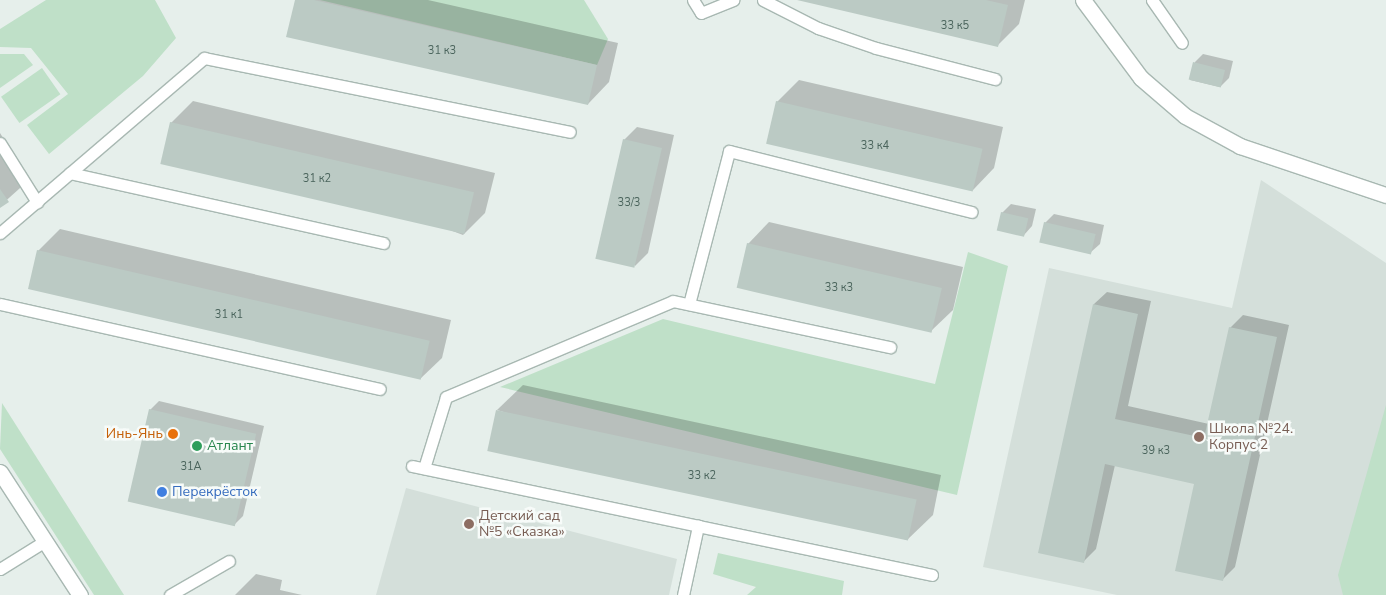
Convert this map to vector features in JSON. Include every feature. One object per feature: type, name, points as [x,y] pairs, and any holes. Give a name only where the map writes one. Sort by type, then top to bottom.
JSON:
[{"type":"street","points":[[1083,0],[1118,50],[1172,107],[1240,146],[1386,195]]},
{"type":"street","points":[[0,472],[80,595]]},
{"type":"lane","points":[[693,0],[701,13],[733,0]]},
{"type":"lane","points":[[763,0],[818,28],[876,48],[995,79]]},
{"type":"lane","points":[[1152,0],[1182,43]]},
{"type":"lane","points":[[0,233],[204,58],[570,132]]},
{"type":"lane","points":[[0,143],[36,202]]},
{"type":"lane","points":[[689,304],[729,151],[971,212]]},
{"type":"lane","points":[[70,174],[383,243]]},
{"type":"lane","points":[[424,468],[446,397],[673,301],[890,346]]},
{"type":"lane","points":[[0,304],[380,389]]},
{"type":"lane","points":[[412,466],[932,575]]},
{"type":"lane","points":[[683,595],[698,526]]},
{"type":"lane","points":[[0,569],[45,541]]},
{"type":"lane","points":[[170,595],[229,561]]},
{"type":"shaded area","name":"Школа №24. Корпус 2","points":[[1261,180],[1386,263],[1386,595],[1117,595],[983,567],[1049,268],[1232,308]]},
{"type":"shaded area","name":"Детский сад №5 «Сказка»","points":[[406,488],[677,559],[669,595],[376,595]]},
{"type":"green space","points":[[46,0],[155,0],[176,38],[143,76],[49,154],[27,125],[68,94],[31,48],[0,47],[0,29]]},
{"type":"green space","points":[[320,0],[584,0],[608,39],[597,65]]},
{"type":"green space","points":[[0,54],[24,54],[33,65],[0,88]]},
{"type":"green space","points":[[42,68],[60,94],[19,123],[1,97]]},
{"type":"green space","points":[[968,252],[1008,266],[957,495],[500,387],[663,319],[935,384]]},
{"type":"green space","points":[[2,403],[124,595],[94,595],[0,449]]},
{"type":"green space","points":[[1386,405],[1386,595],[1343,595],[1338,575]]},
{"type":"green space","points":[[718,553],[844,581],[842,595],[747,595],[756,587],[713,574]]},
{"type":"building","points":[[295,0],[314,0],[597,65],[588,105],[286,37]]},
{"type":"building","points":[[797,0],[986,0],[1008,5],[998,47]]},
{"type":"building","points":[[1193,62],[1225,70],[1221,87],[1189,79]]},
{"type":"building","points":[[776,101],[983,149],[973,192],[766,144]]},
{"type":"building","points":[[170,122],[474,192],[464,234],[160,164]]},
{"type":"building","points":[[623,139],[662,148],[634,268],[595,259]]},
{"type":"building","points":[[0,189],[9,202],[0,208]]},
{"type":"building","points":[[1001,212],[1028,218],[1024,237],[997,231]]},
{"type":"building","points":[[1044,222],[1096,234],[1091,254],[1039,242]]},
{"type":"building","points":[[747,243],[942,288],[932,333],[737,288]]},
{"type":"building","points":[[37,250],[430,341],[421,380],[28,289]]},
{"type":"building","points":[[1093,304],[1138,314],[1115,419],[1204,438],[1229,327],[1277,337],[1223,581],[1175,571],[1194,484],[1105,464],[1084,563],[1038,553]]},
{"type":"building","points":[[149,409],[256,434],[235,526],[128,502]]},
{"type":"building","points":[[496,410],[917,499],[908,540],[487,451]]},
{"type":"place","name":"Инь-Янь","points":[[173,434]]},
{"type":"place","name":"Школа №24. Корпус 2","points":[[1199,437]]},
{"type":"place","name":"Атлант","points":[[197,446]]},
{"type":"place","name":"Перекрёсток","points":[[162,492]]},
{"type":"place","name":"Детский сад №5 «Сказка»","points":[[469,524]]}]
